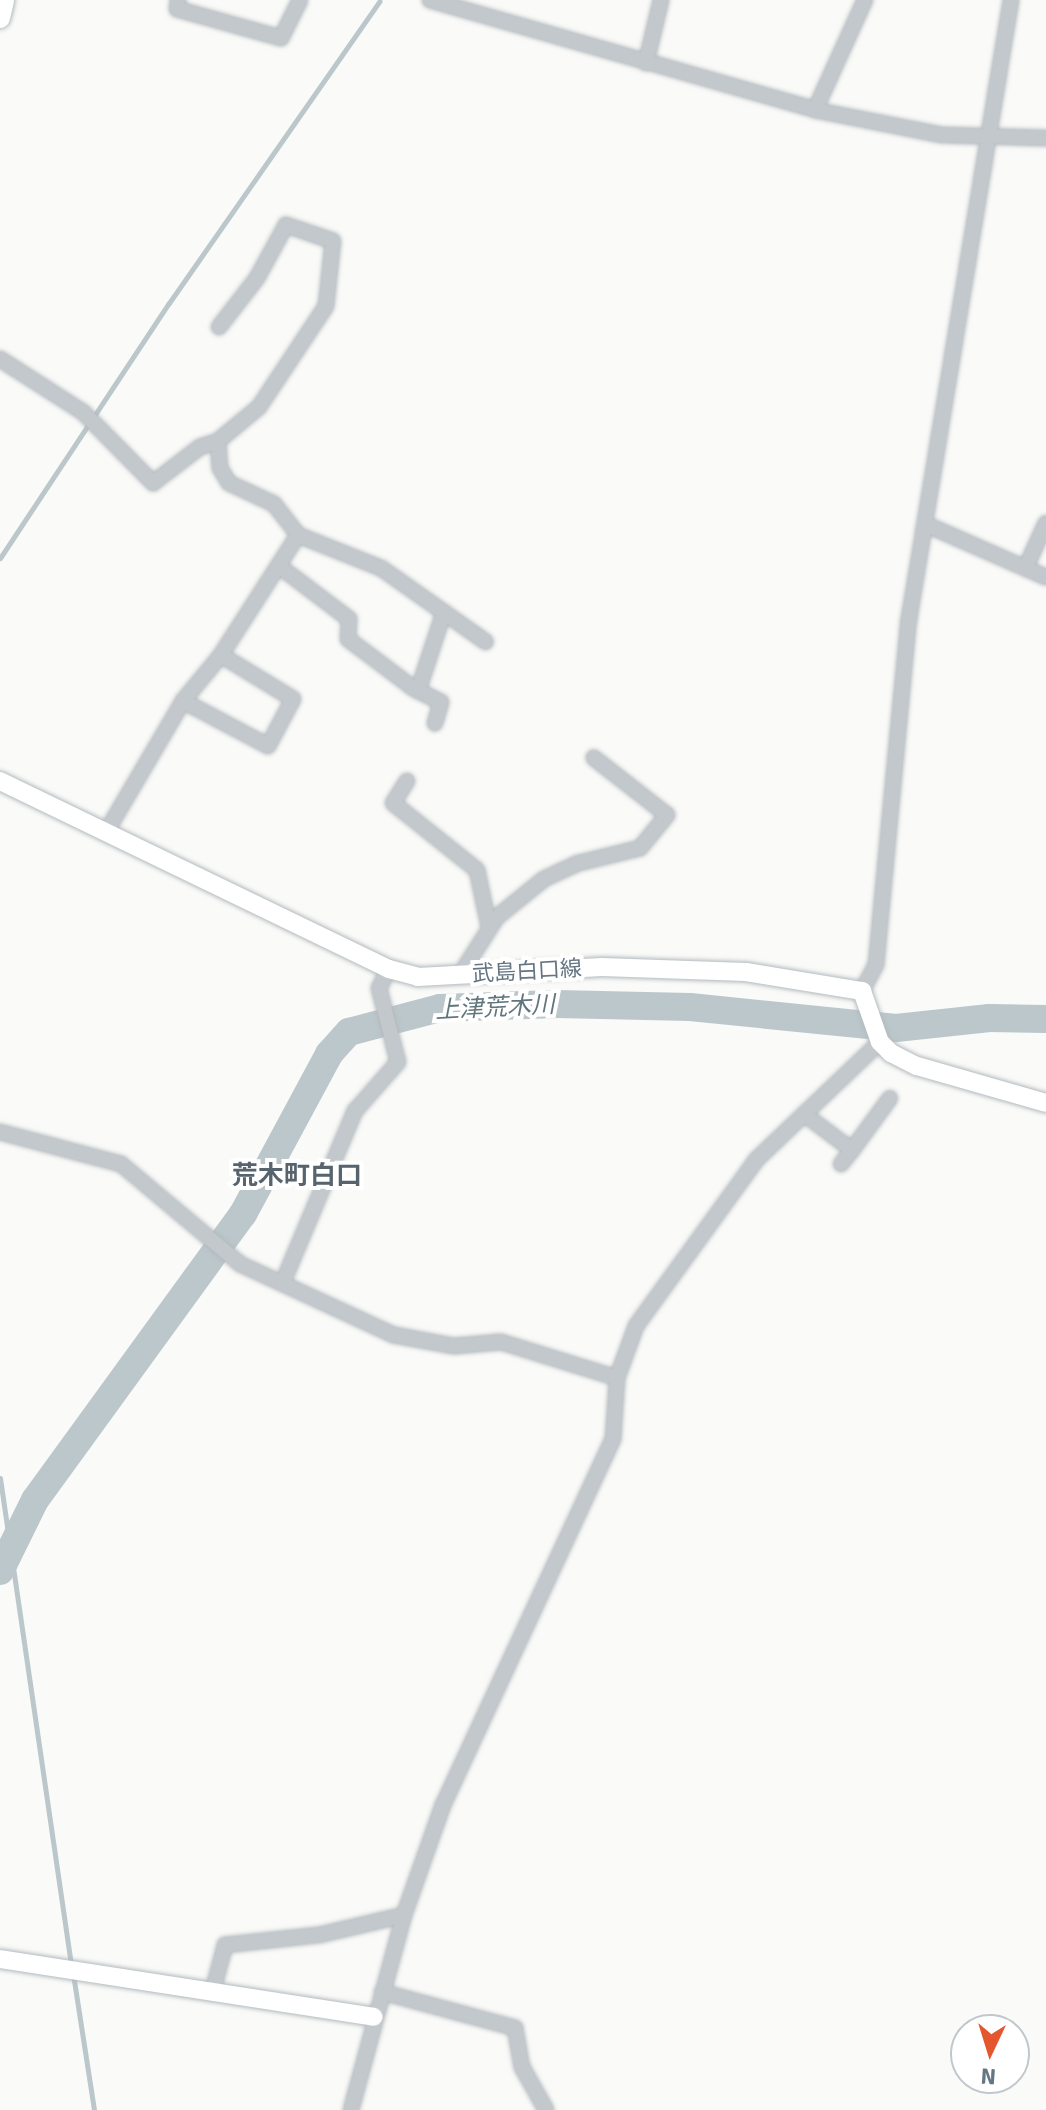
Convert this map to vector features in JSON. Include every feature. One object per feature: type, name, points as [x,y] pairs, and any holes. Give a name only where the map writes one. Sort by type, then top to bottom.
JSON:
[{"type":"main road","points":[[0,18],[4,0]]},
{"type":"main road","name":"武島白口線","points":[[0,781],[389,969],[418,977],[602,967],[732,971],[866,996]]},
{"type":"main road","points":[[866,996],[880,1042],[917,1066],[1046,1103]]},
{"type":"main road","points":[[0,1959],[374,2017]]},
{"type":"street","points":[[178,0],[177,9],[281,38],[300,0]]},
{"type":"street","points":[[430,0],[815,110],[987,139],[1046,138]]},
{"type":"street","points":[[646,63],[661,0]]},
{"type":"street","points":[[815,110],[865,0]]},
{"type":"street","points":[[866,996],[876,965],[909,619],[1011,0]]},
{"type":"street","points":[[0,359],[83,412],[153,483],[200,447],[218,441],[259,407],[326,306],[333,241],[286,225],[257,278],[219,327]]},
{"type":"street","points":[[218,441],[220,468],[229,483],[274,504],[298,535],[381,568],[486,642]]},
{"type":"street","points":[[1026,567],[1046,523]]},
{"type":"street","points":[[925,524],[1046,577]]},
{"type":"street","points":[[105,834],[183,701],[221,655],[298,535]]},
{"type":"street","points":[[279,566],[349,619],[348,639],[418,691],[441,702],[435,723]]},
{"type":"street","points":[[418,691],[444,612]]},
{"type":"street","points":[[183,701],[268,746],[293,699],[221,655]]},
{"type":"street","points":[[460,975],[489,927],[544,879],[579,863],[640,848],[667,815],[594,758]]},
{"type":"street","points":[[407,781],[393,803],[477,870],[489,927]]},
{"type":"street","points":[[283,1282],[355,1111],[398,1062],[379,988],[389,969]]},
{"type":"street","points":[[351,2110],[404,1915],[443,1805],[613,1439],[617,1378],[636,1326],[756,1160],[880,1042]]},
{"type":"street","points":[[841,1164],[890,1098]]},
{"type":"street","points":[[804,1114],[852,1150]]},
{"type":"street","points":[[0,1132],[121,1164],[240,1264],[394,1335],[454,1346],[501,1342],[617,1378]]},
{"type":"street","points":[[212,1994],[225,1945],[319,1935],[404,1915]]},
{"type":"street","points":[[382,1992],[515,2028],[522,2067],[546,2110]]},
{"type":"waterway","points":[[0,558],[169,303],[380,1]]},
{"type":"waterway","name":"上津荒木川","points":[[0,1571],[35,1500],[243,1214],[329,1054],[349,1032],[440,1008],[557,1004],[690,1007],[896,1028],[989,1018],[1046,1019]]},
{"type":"waterway","points":[[0,1478],[71,1964]]},
{"type":"waterway","points":[[73,1974],[94,2110]]},
{"type":"district","name":"荒木町白口","points":[[297,1177]]}]
